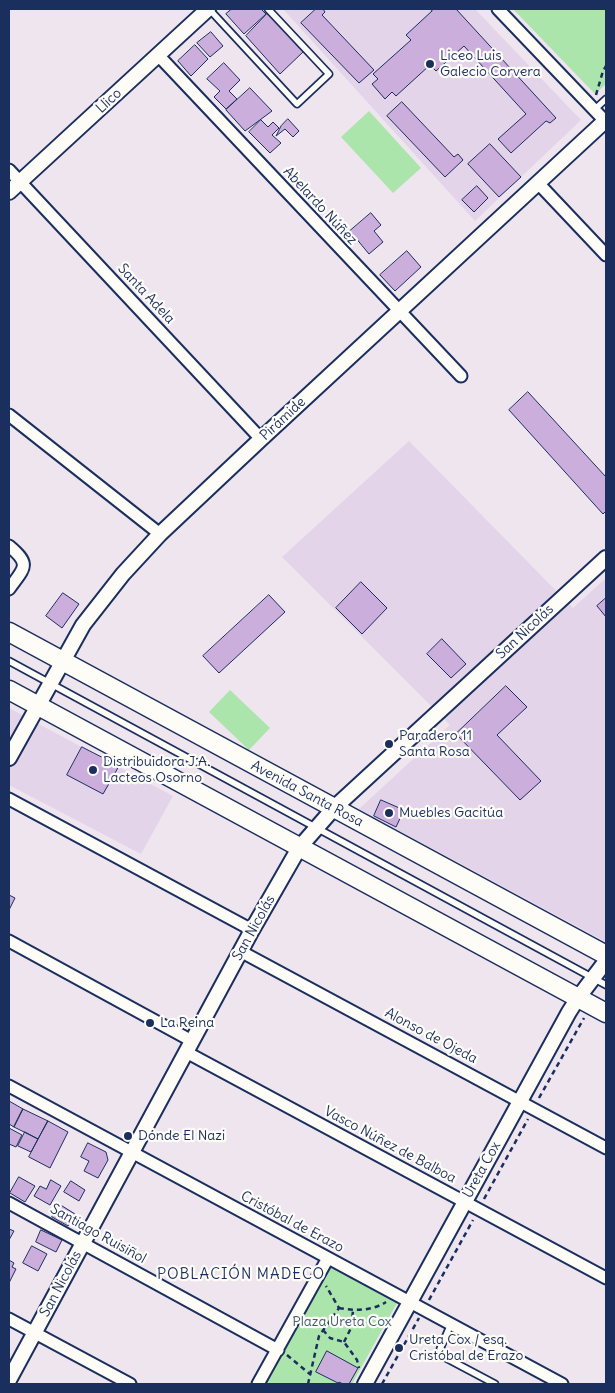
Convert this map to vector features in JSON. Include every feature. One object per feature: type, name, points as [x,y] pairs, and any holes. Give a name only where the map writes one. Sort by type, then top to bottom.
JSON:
[{"type":"main road","name":"Avenida Santa Rosa","points":[[9,632],[606,955]]},
{"type":"main road","points":[[9,690],[606,1013]]},
{"type":"street","name":"Llico","points":[[9,192],[209,9]]},
{"type":"street","points":[[498,9],[594,105],[606,120]]},
{"type":"street","name":"Abelardo Núñez","points":[[158,55],[460,376]]},
{"type":"street","name":"Pirámide","points":[[9,758],[83,625],[123,574],[160,534],[606,120]]},
{"type":"street","name":"Santa Adela","points":[[9,170],[261,439]]},
{"type":"street","points":[[538,183],[606,254]]},
{"type":"street","points":[[9,415],[160,534]]},
{"type":"street","points":[[9,546],[20,555],[24,563],[22,571],[9,589]]},
{"type":"street","name":"San Nicolás","points":[[9,1380],[240,951],[299,848],[334,808],[606,558]]},
{"type":"street","points":[[9,799],[252,930]]},
{"type":"street","name":"Vasco Núñez de Balboa","points":[[9,941],[189,1046],[465,1202],[606,1278]]},
{"type":"street","name":"Alonso de Ojeda","points":[[240,951],[606,1148]]},
{"type":"street","name":"Ureta Cox","points":[[365,1384],[578,998],[606,961]]},
{"type":"street","name":"Cristóbal de Erazo","points":[[9,1086],[562,1384]]},
{"type":"street","name":"Santiago Ruisiñol","points":[[9,1203],[278,1350]]},
{"type":"street","points":[[258,1384],[328,1258]]},
{"type":"street","points":[[9,1319],[130,1384]]},
{"type":"lane","points":[[209,9],[297,104],[329,74],[268,9]]},
{"type":"lane","points":[[594,105],[606,99]]},
{"type":"lane","points":[[9,661],[606,985]]},
{"type":"lane","points":[[451,1324],[440,1349],[446,1358],[495,1384]]},
{"type":"path","points":[[594,105],[606,66]]},
{"type":"path","points":[[308,1384],[318,1336],[339,1308],[319,1274]]},
{"type":"path","points":[[344,1342],[351,1328],[353,1311]]},
{"type":"path","points":[[323,1330],[330,1338],[344,1342],[357,1360],[360,1370]]},
{"type":"path","points":[[278,1350],[285,1353],[311,1375]]},
{"type":"shaded area","name":"Liceo Luis Galecio Corvera","points":[[283,9],[475,9],[581,120],[475,221]]},
{"type":"shaded area","points":[[409,441],[573,608],[606,578],[606,942],[359,809],[450,725],[282,557]]},
{"type":"shaded area","points":[[9,708],[173,796],[141,854],[9,785]]},
{"type":"green space","points":[[513,9],[606,9],[606,84],[595,94]]},
{"type":"green space","points":[[369,111],[421,168],[393,193],[341,137]]},
{"type":"green space","points":[[230,690],[270,728],[249,750],[209,712]]},
{"type":"green space","name":"Plaza Ureta Cox","points":[[328,1266],[397,1303],[352,1384],[264,1384]]},
{"type":"building","points":[[232,9],[261,9],[266,14],[244,34],[226,14]]},
{"type":"building","points":[[316,9],[323,9],[325,12],[322,15],[374,70],[359,83],[301,23]]},
{"type":"building","points":[[430,9],[456,9],[556,118],[550,123],[546,121],[511,153],[498,139],[526,114],[464,46],[436,71],[430,65],[396,96],[392,92],[385,99],[372,84],[378,79],[373,74],[411,40],[406,35],[432,11]]},
{"type":"building","points":[[268,13],[303,52],[280,74],[246,36]]},
{"type":"building","points":[[211,32],[223,46],[210,57],[197,43]]},
{"type":"building","points":[[195,45],[208,59],[191,76],[178,61]]},
{"type":"building","points":[[224,63],[240,80],[229,91],[237,99],[226,109],[214,97],[220,91],[207,79]]},
{"type":"building","points":[[250,88],[272,111],[245,131],[226,110]]},
{"type":"building","points":[[402,102],[454,157],[458,154],[463,160],[445,177],[387,116]]},
{"type":"building","points":[[288,119],[299,131],[293,137],[285,129],[276,136],[281,126]]},
{"type":"building","points":[[261,120],[268,127],[273,122],[279,128],[272,135],[281,143],[270,153],[249,132]]},
{"type":"building","points":[[490,144],[521,177],[499,197],[468,164]]},
{"type":"building","points":[[477,186],[488,198],[474,212],[462,200]]},
{"type":"building","points":[[371,213],[381,225],[374,231],[383,242],[369,254],[350,231]]},
{"type":"building","points":[[407,251],[421,267],[395,291],[380,275]]},
{"type":"building","points":[[528,392],[606,477],[606,511],[603,514],[509,410]]},
{"type":"building","points":[[361,582],[387,608],[362,634],[336,608]]},
{"type":"building","points":[[63,593],[79,604],[62,628],[46,616]]},
{"type":"building","points":[[269,595],[285,612],[219,673],[203,656]]},
{"type":"building","points":[[606,598],[606,617],[597,606]]},
{"type":"building","points":[[442,639],[466,664],[451,678],[427,654]]},
{"type":"building","points":[[506,686],[527,707],[497,735],[541,781],[520,800],[456,734]]},
{"type":"building","name":"Distribuidora J.A. Lacteos Osorno","points":[[82,747],[119,766],[103,794],[67,775]]},
{"type":"building","name":"Muebles Gacitúa","points":[[381,800],[404,810],[396,827],[374,816]]},
{"type":"building","points":[[9,895],[15,898],[9,910]]},
{"type":"building","points":[[9,1101],[23,1109],[14,1127],[9,1124]]},
{"type":"building","points":[[23,1109],[48,1121],[38,1139],[14,1127]]},
{"type":"building","points":[[48,1121],[68,1132],[50,1168],[29,1157]]},
{"type":"building","points":[[9,1128],[22,1135],[16,1147],[9,1144]]},
{"type":"building","points":[[25,1132],[38,1139],[31,1152],[18,1146]]},
{"type":"building","points":[[88,1143],[106,1152],[108,1160],[98,1178],[84,1171],[89,1161],[81,1157]]},
{"type":"building","points":[[19,1177],[35,1186],[25,1202],[10,1193]]},
{"type":"building","points":[[51,1180],[61,1186],[50,1205],[34,1196],[40,1186],[46,1189]]},
{"type":"building","points":[[71,1181],[85,1190],[79,1201],[64,1192]]},
{"type":"building","points":[[59,1204],[75,1214],[68,1226],[52,1217]]},
{"type":"building","points":[[9,1229],[14,1231],[9,1240]]},
{"type":"building","points":[[41,1230],[62,1240],[56,1252],[36,1242]]},
{"type":"building","points":[[32,1246],[47,1254],[38,1271],[23,1263]]},
{"type":"building","points":[[9,1260],[14,1263],[12,1267],[16,1269],[9,1283]]},
{"type":"building","points":[[327,1351],[358,1368],[349,1384],[338,1383],[316,1372]]},
{"type":"place","name":"Liceo Luis Galecio Corvera","points":[[430,64]]},
{"type":"place","name":"Paradero 11 Santa Rosa","points":[[389,744]]},
{"type":"place","name":"Distribuidora J.A. Lacteos Osorno","points":[[93,770]]},
{"type":"place","name":"Muebles Gacitúa","points":[[389,813]]},
{"type":"place","name":"La Reina","points":[[150,1023]]},
{"type":"place","name":"Dónde El Nazi","points":[[128,1136]]},
{"type":"place","name":"Ureta Cox / esq. Cristóbal de Erazo","points":[[399,1348]]},
{"type":"district","name":"POBLACIÓN MADECO","points":[[241,1275]]}]
